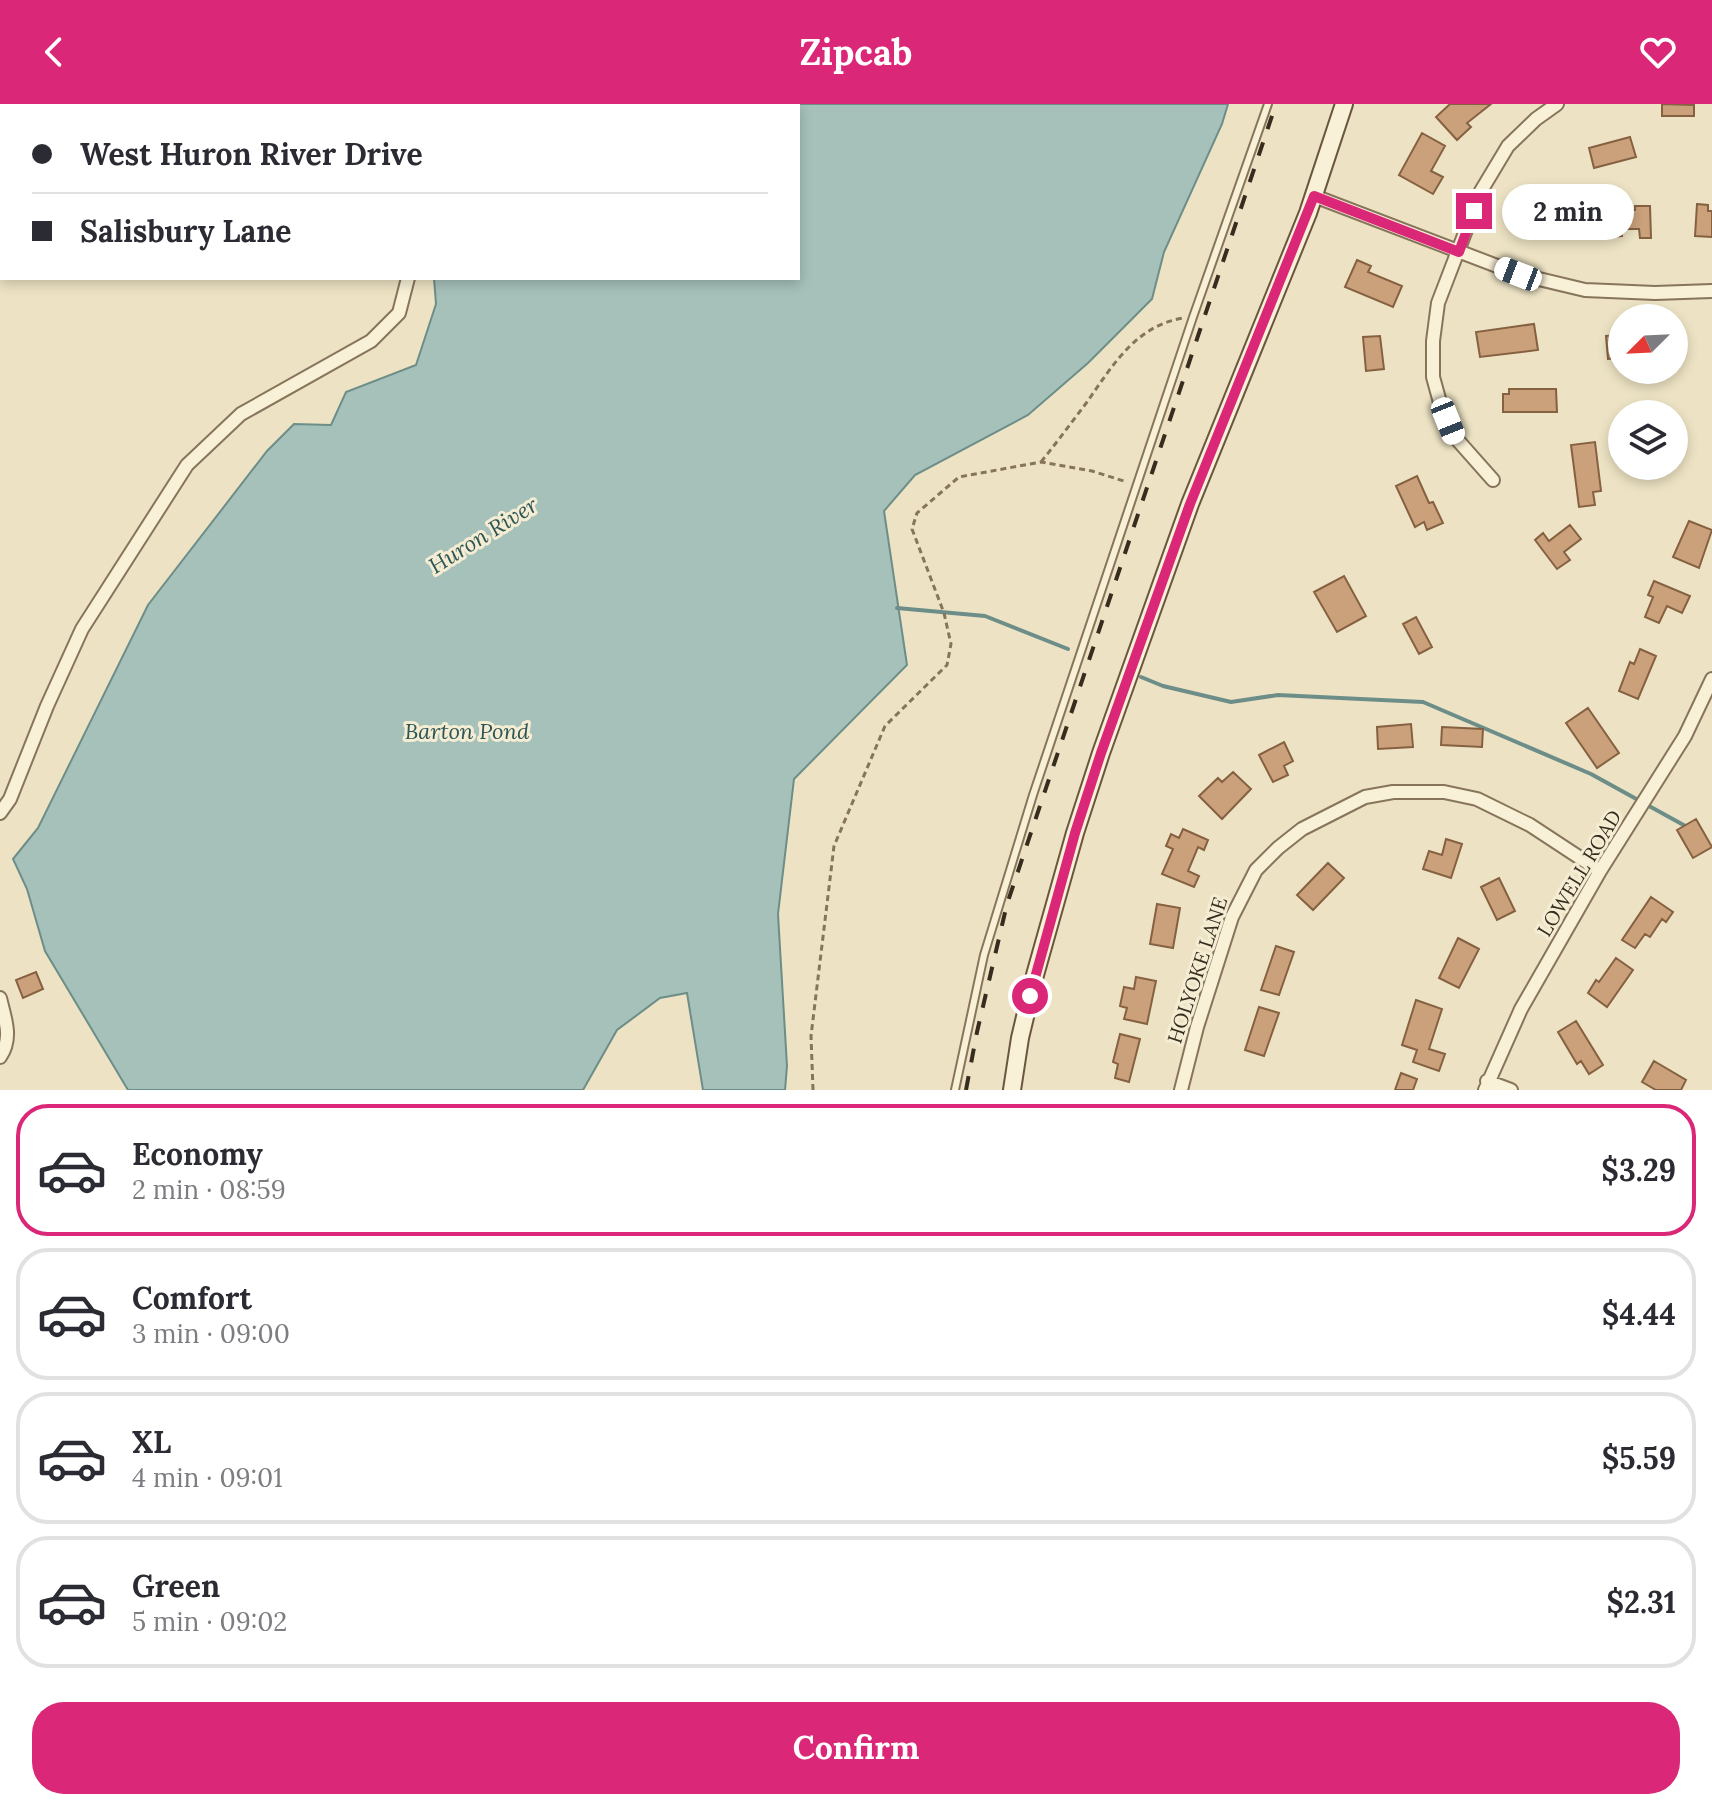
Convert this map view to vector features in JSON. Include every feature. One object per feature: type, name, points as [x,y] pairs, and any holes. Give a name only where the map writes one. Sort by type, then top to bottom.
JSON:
[{"type":"street","points":[[1012,1090],[1035,975],[1101,753],[1190,504],[1314,196],[1344,104]]},
{"type":"street","points":[[1493,480],[1454,436],[1433,377],[1438,303],[1481,191],[1508,146],[1557,104]]},
{"type":"street","points":[[1314,196],[1518,274],[1585,290],[1655,293],[1712,291]]},
{"type":"street","points":[[0,813],[10,799],[82,629],[187,465],[241,414],[371,341],[399,313],[407,280]]},
{"type":"street","name":"LOWELL ROAD","points":[[1486,1086],[1521,1009],[1600,871],[1685,736],[1712,679]]},
{"type":"street","name":"HOLYOKE LANE","points":[[1181,1090],[1197,1027],[1232,917],[1256,870],[1302,829],[1365,797],[1393,792],[1444,792],[1477,799],[1530,825],[1600,871]]},
{"type":"street","points":[[0,998],[8,1030],[6,1047],[0,1057]]},
{"type":"street","points":[[1486,1086],[1511,1090]]},
{"type":"lane","points":[[955,1090],[984,955],[1033,795],[1193,317],[1268,104]]},
{"type":"path","points":[[1041,462],[1121,352],[1145,333],[1170,320],[1193,317]]},
{"type":"path","points":[[813,1090],[811,1036],[834,846],[885,726],[947,665],[951,644],[944,613],[912,529],[917,513],[959,477],[1041,462],[1092,471],[1137,485]]},
{"type":"water","name":"Barton Pond","points":[[800,104],[1228,104],[1222,124],[1164,252],[1152,299],[1088,363],[1028,415],[915,475],[884,511],[907,665],[794,779],[778,914],[787,1066],[785,1090],[703,1090],[687,993],[660,998],[617,1030],[583,1090],[128,1090],[45,951],[27,889],[13,859],[38,828],[148,605],[267,451],[294,424],[331,425],[346,392],[416,365],[436,304],[434,280],[800,280]]},
{"type":"building","points":[[1450,104],[1491,104],[1467,123],[1471,127],[1457,140],[1436,117]]},
{"type":"building","points":[[1662,104],[1694,105],[1694,116],[1662,116]]},
{"type":"building","points":[[1422,133],[1445,146],[1431,171],[1443,177],[1433,194],[1399,175]]},
{"type":"building","points":[[1630,137],[1636,157],[1594,168],[1589,148]]},
{"type":"building","points":[[1528,198],[1572,213],[1566,231],[1522,216]]},
{"type":"building","points":[[1697,204],[1708,205],[1708,211],[1712,211],[1712,237],[1695,236]]},
{"type":"building","points":[[1635,206],[1650,206],[1651,238],[1640,238],[1639,229],[1621,229],[1622,236],[1608,237],[1608,228],[1619,228],[1618,210],[1635,210]]},
{"type":"building","points":[[1357,260],[1371,266],[1368,272],[1402,286],[1393,307],[1345,287]]},
{"type":"building","points":[[1534,324],[1538,350],[1480,357],[1476,332]]},
{"type":"building","points":[[1380,336],[1384,369],[1366,371],[1363,337]]},
{"type":"building","points":[[1509,389],[1556,389],[1557,412],[1503,412],[1503,394],[1509,394]]},
{"type":"building","points":[[1595,442],[1601,491],[1593,492],[1595,505],[1579,507],[1571,445]]},
{"type":"building","points":[[1417,476],[1429,503],[1433,502],[1443,523],[1427,530],[1424,522],[1415,527],[1396,486]]},
{"type":"building","points":[[1689,521],[1712,530],[1699,568],[1673,557]]},
{"type":"building","points":[[1570,525],[1581,539],[1564,552],[1570,560],[1557,569],[1535,540],[1543,533],[1549,541]]},
{"type":"building","points":[[1344,576],[1366,616],[1337,632],[1314,592]]},
{"type":"building","points":[[1654,581],[1690,596],[1682,613],[1667,606],[1659,623],[1645,617],[1653,597],[1648,595]]},
{"type":"building","points":[[1416,617],[1432,647],[1419,654],[1403,624]]},
{"type":"building","points":[[1640,649],[1656,656],[1638,699],[1619,691],[1630,662],[1634,664]]},
{"type":"building","points":[[1588,708],[1619,753],[1597,768],[1566,723]]},
{"type":"building","points":[[1411,724],[1413,747],[1378,749],[1377,727]]},
{"type":"building","points":[[1442,727],[1483,729],[1482,747],[1441,745]]},
{"type":"building","points":[[1284,742],[1293,761],[1284,766],[1288,775],[1273,782],[1259,755]]},
{"type":"building","points":[[1233,772],[1251,789],[1222,819],[1199,796],[1218,778],[1222,782]]},
{"type":"building","points":[[1696,819],[1712,847],[1693,858],[1677,830]]},
{"type":"building","points":[[1183,829],[1208,840],[1204,850],[1198,847],[1188,871],[1199,876],[1194,887],[1162,874],[1173,849],[1166,846],[1171,834],[1179,838]]},
{"type":"building","points":[[1446,839],[1462,844],[1451,878],[1423,869],[1429,851],[1442,855]]},
{"type":"building","points":[[1328,863],[1344,878],[1313,910],[1297,895]]},
{"type":"building","points":[[1499,878],[1515,911],[1497,920],[1481,887]]},
{"type":"building","points":[[1651,897],[1673,912],[1666,922],[1662,919],[1650,937],[1645,934],[1635,948],[1622,940]]},
{"type":"building","points":[[1157,904],[1180,908],[1173,948],[1150,944]]},
{"type":"building","points":[[1458,938],[1479,949],[1459,988],[1439,978]]},
{"type":"building","points":[[1276,946],[1294,952],[1279,995],[1261,990]]},
{"type":"building","points":[[1616,958],[1633,970],[1607,1007],[1588,993]]},
{"type":"building","points":[[36,972],[43,989],[23,998],[16,980]]},
{"type":"building","points":[[1136,977],[1156,981],[1147,1024],[1124,1019],[1127,1008],[1120,1006],[1124,987],[1134,989]]},
{"type":"building","points":[[1416,1000],[1442,1009],[1429,1049],[1445,1054],[1439,1071],[1413,1062],[1417,1050],[1402,1045]]},
{"type":"building","points":[[1259,1007],[1279,1013],[1264,1056],[1245,1050]]},
{"type":"building","points":[[1576,1021],[1603,1065],[1589,1074],[1581,1061],[1577,1064],[1558,1032]]},
{"type":"building","points":[[1120,1034],[1140,1039],[1129,1082],[1115,1078],[1118,1064],[1113,1062]]},
{"type":"building","points":[[1654,1061],[1686,1080],[1681,1090],[1656,1090],[1642,1082]]},
{"type":"building","points":[[1401,1073],[1417,1079],[1413,1090],[1395,1090]]},
{"type":"waterway","points":[[897,608],[985,616],[1068,649]]},
{"type":"waterway","points":[[1141,677],[1163,686],[1231,702],[1278,695],[1423,702],[1591,774],[1689,828]]},
{"type":"railway","points":[[966,1090],[1007,904],[1276,104]]},
{"type":"route","points":[[1030,996],[1075,833],[1101,753],[1190,504],[1314,196],[1459,252],[1474,211]]},
{"type":"water label","name":"Huron River","points":[[483,535]]}]
